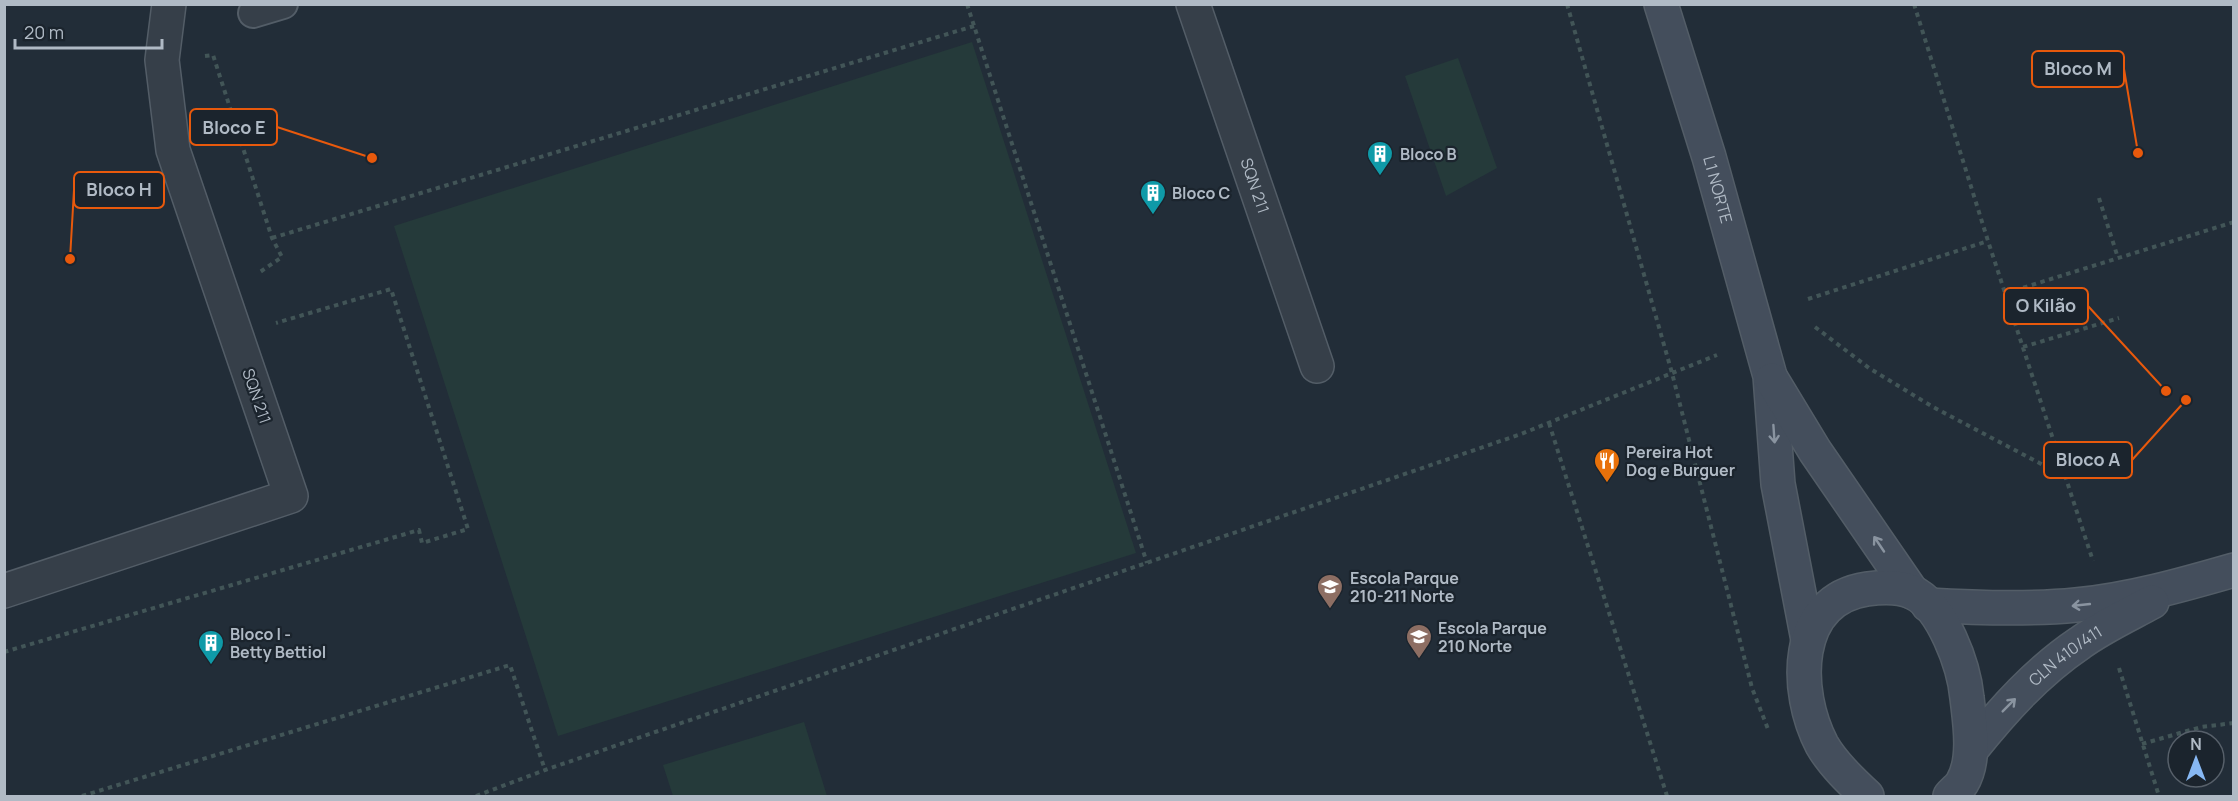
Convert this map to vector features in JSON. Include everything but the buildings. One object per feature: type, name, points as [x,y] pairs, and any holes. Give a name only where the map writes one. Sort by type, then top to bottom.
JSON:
[{"type":"street","name":"SQN 211","points":[[4,591],[291,496],[173,150],[162,60],[169,4]]},
{"type":"street","name":"SQN 211","points":[[1193,4],[1317,366]]},
{"type":"street","name":"L1 NORTE","points":[[1661,4],[1709,157],[1770,376],[1778,484],[1808,640]]},
{"type":"street","name":"L1 NORTE","points":[[1770,376],[1815,451],[1920,599],[1947,632],[1960,661],[1966,683],[1971,750]]},
{"type":"street","name":"CLN 410/411","points":[[1808,640],[1822,612],[1851,592],[1885,587],[1920,599],[2106,614],[2180,586],[2234,570]]},
{"type":"street","name":"CLN 410/411","points":[[1971,750],[2002,712],[2025,689],[2080,643],[2106,614]]},
{"type":"street","points":[[1808,640],[1803,683],[1809,713],[1822,745],[1840,769],[1867,796]]},
{"type":"street","points":[[1958,792],[1971,750]]},
{"type":"lane","points":[[253,13],[283,4]]},
{"type":"path","points":[[968,4],[1147,563]]},
{"type":"path","points":[[1567,4],[1672,373],[1752,688],[1763,722],[1773,738]]},
{"type":"path","points":[[1914,4],[1988,241],[2066,477],[2159,796]]},
{"type":"path","points":[[272,238],[974,26]]},
{"type":"path","points":[[2099,198],[2118,258]]},
{"type":"path","points":[[2006,293],[2234,222]]},
{"type":"path","points":[[1808,299],[1988,241]]},
{"type":"path","points":[[2023,347],[2119,318]]},
{"type":"path","points":[[1815,327],[1869,368],[1933,407],[2066,477]]},
{"type":"path","points":[[476,796],[545,770],[1550,423],[1717,355]]},
{"type":"path","points":[[1550,423],[1666,796]]},
{"type":"path","points":[[82,796],[510,665],[545,770]]},
{"type":"path","points":[[2142,744],[2201,727],[2234,723]]},
{"type":"green space","points":[[972,42],[1136,553],[558,736],[394,226]]},
{"type":"green space","points":[[1458,58],[1497,168],[1446,196],[1405,76]]},
{"type":"green space","points":[[804,722],[827,796],[673,796],[663,765]]},
{"type":"place","name":"Bloco M","points":[[2138,153]]},
{"type":"place","name":"Bloco E","points":[[372,158]]},
{"type":"place","name":"Bloco B","points":[[1380,177]]},
{"type":"place","name":"Bloco C","points":[[1153,216]]},
{"type":"place","name":"Bloco H","points":[[70,259]]},
{"type":"place","name":"O Kilão","points":[[2166,391]]},
{"type":"place","name":"Bloco A","points":[[2186,400]]},
{"type":"place","name":"Pereira Hot Dog e Burguer","points":[[1607,484]]},
{"type":"place","name":"Escola Parque 210-211 Norte","points":[[1330,610]]},
{"type":"place","name":"Escola Parque 210 Norte","points":[[1419,660]]},
{"type":"place","name":"Bloco I - Betty Bettiol","points":[[211,666]]}]
